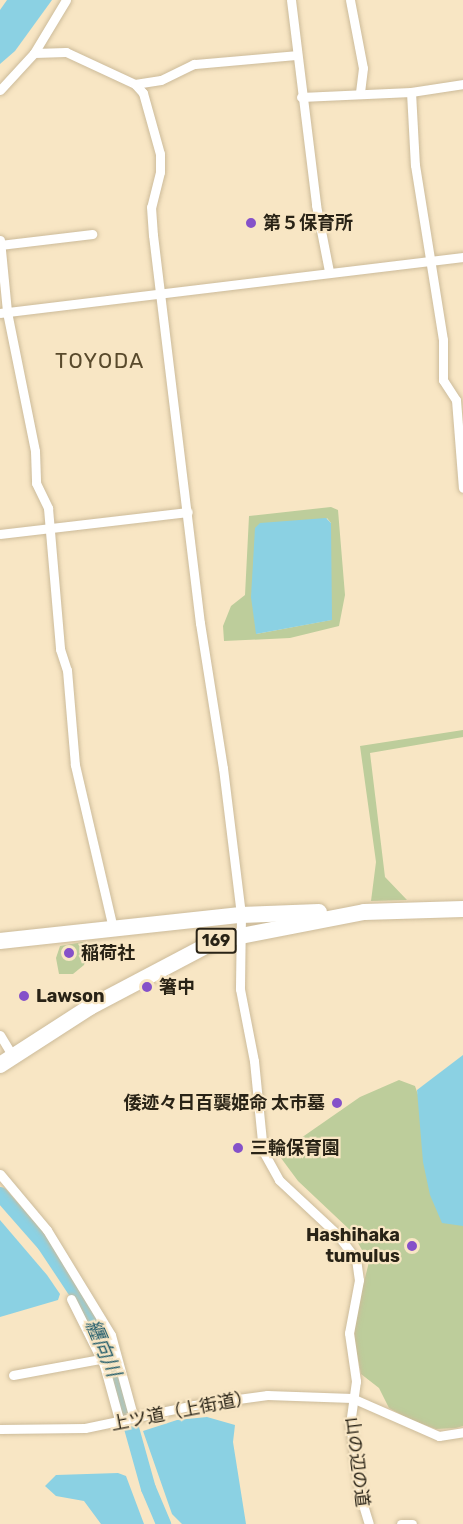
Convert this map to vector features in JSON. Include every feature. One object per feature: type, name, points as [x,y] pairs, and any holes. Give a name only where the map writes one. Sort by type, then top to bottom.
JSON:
[{"type":"highway","name":"169","points":[[0,941],[240,915],[463,909]]},
{"type":"highway","name":"169","points":[[7,1061],[90,1006],[188,953],[240,933],[364,912]]},
{"type":"street","points":[[0,90],[34,53],[66,0]]},
{"type":"street","points":[[291,0],[301,97],[329,271]]},
{"type":"street","points":[[350,0],[363,68],[360,94]]},
{"type":"street","points":[[34,53],[66,52],[135,84],[161,80],[194,64],[297,55]]},
{"type":"street","name":"山の辺の道","points":[[135,84],[143,93],[160,154],[160,172],[151,207],[240,915],[240,989],[254,1061],[265,1159],[279,1180],[337,1234],[356,1259],[359,1280],[349,1333],[356,1370],[350,1424],[363,1514],[369,1524]]},
{"type":"street","points":[[301,97],[411,92],[463,84]]},
{"type":"street","points":[[411,92],[415,165],[443,340],[443,380],[456,400],[463,488]]},
{"type":"street","points":[[0,245],[92,234]]},
{"type":"street","points":[[0,240],[4,312],[35,451],[36,483],[48,508],[59,639],[67,670],[75,765],[113,928]]},
{"type":"street","points":[[4,312],[161,291],[463,257]]},
{"type":"street","points":[[0,534],[188,512]]},
{"type":"street","points":[[0,1035],[7,1061]]},
{"type":"street","points":[[0,1174],[47,1230],[111,1335],[127,1421]]},
{"type":"street","points":[[71,1299],[127,1421]]},
{"type":"street","points":[[13,1375],[100,1359]]},
{"type":"street","name":"上ツ道（上街道）","points":[[0,1429],[49,1431],[127,1421],[194,1405],[258,1396],[352,1398],[439,1436],[463,1432]]},
{"type":"street","points":[[401,1524],[412,1524]]},
{"type":"green space","points":[[331,507],[338,510],[345,595],[339,626],[290,638],[224,641],[223,626],[231,606],[245,595],[249,516]],"holes":[[[327,518],[331,523],[331,620],[256,634]]]},
{"type":"green space","points":[[463,730],[463,737],[370,753],[385,877],[407,900],[371,901],[376,862],[360,746]]},
{"type":"green space","points":[[83,942],[88,953],[84,965],[73,974],[59,974],[56,958],[60,946]]},
{"type":"green space","name":"Hashihaka tumulus","points":[[399,1080],[415,1086],[463,1224],[463,1426],[456,1428],[436,1429],[411,1420],[389,1408],[379,1388],[361,1374],[354,1339],[356,1313],[369,1262],[351,1231],[298,1181],[278,1154],[360,1097]]},
{"type":"water","points":[[7,0],[52,0],[15,51],[0,64],[0,10]]},
{"type":"water","points":[[326,518],[331,523],[332,620],[256,634],[251,597],[255,528],[260,523]]},
{"type":"water","points":[[463,1055],[463,1226],[442,1223],[430,1195],[423,1162],[417,1090]]},
{"type":"water","points":[[0,1220],[47,1275],[60,1294],[58,1300],[0,1317]]},
{"type":"water","points":[[207,1417],[235,1425],[233,1442],[246,1524],[182,1524],[172,1514],[143,1431],[177,1420]]},
{"type":"water","points":[[118,1473],[126,1476],[144,1524],[101,1524],[84,1501],[56,1496],[45,1486],[56,1475]]},
{"type":"waterway","name":"纒向川","points":[[0,1194],[44,1244],[83,1303],[102,1341],[120,1388],[148,1488],[163,1524]]},
{"type":"place","name":"第５保育所","points":[[251,223]]},
{"type":"place","name":"稲荷社","points":[[69,953]]},
{"type":"place","name":"箸中","points":[[147,987]]},
{"type":"place","name":"Lawson","points":[[24,996]]},
{"type":"place","name":"倭迹々日百襲姫命 太市墓","points":[[337,1103]]},
{"type":"place","name":"三輪保育園","points":[[238,1148]]},
{"type":"place","name":"Hashihaka tumulus","points":[[412,1246]]},
{"type":"district","name":"TOYODA","points":[[100,361]]}]
